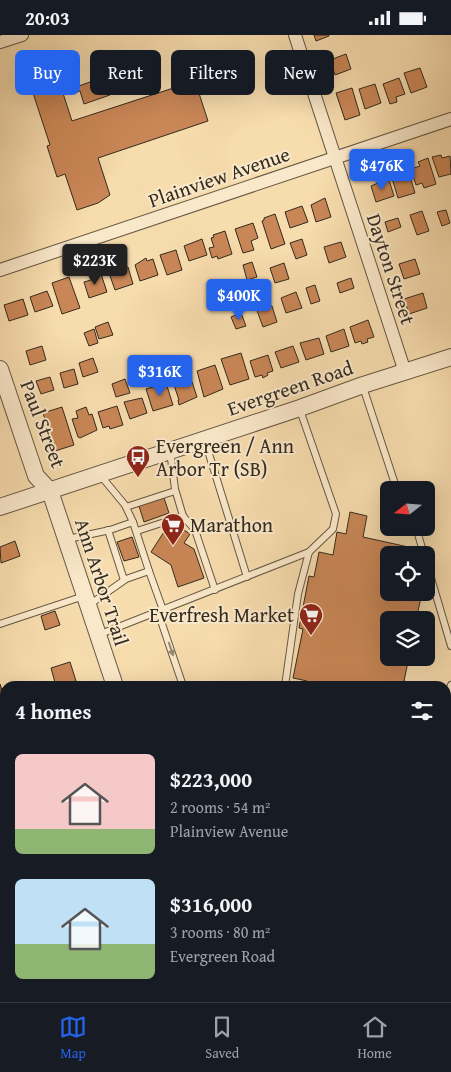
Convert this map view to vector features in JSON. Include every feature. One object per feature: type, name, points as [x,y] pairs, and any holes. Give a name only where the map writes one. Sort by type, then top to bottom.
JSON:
[{"type":"street","points":[[0,43],[22,35]]},
{"type":"street","name":"Dayton Street","points":[[295,35],[405,372]]},
{"type":"street","name":"Plainview Avenue","points":[[0,270],[451,119]]},
{"type":"street","name":"Evergreen Road","points":[[0,507],[451,357]]},
{"type":"street","name":"Paul Street","points":[[0,369],[36,475],[50,491]]},
{"type":"street","name":"Ann Arbor Trail","points":[[50,491],[113,681]]},
{"type":"lane","points":[[363,385],[394,481]]},
{"type":"lane","points":[[97,635],[309,552],[333,529],[336,514],[300,408]]},
{"type":"lane","points":[[204,440],[247,577]]},
{"type":"lane","points":[[170,451],[175,491],[183,516],[196,530],[215,590]]},
{"type":"lane","points":[[100,474],[126,507],[137,531],[182,681]]},
{"type":"lane","points":[[126,507],[175,491]]},
{"type":"lane","points":[[137,531],[183,516]]},
{"type":"lane","points":[[66,539],[108,530],[133,522]]},
{"type":"lane","points":[[108,530],[124,580]]},
{"type":"lane","points":[[286,681],[298,593],[309,552]]},
{"type":"lane","points":[[0,624],[86,601],[124,580],[150,571]]},
{"type":"lane","points":[[435,592],[451,646]]},
{"type":"building","points":[[314,35],[329,35],[329,36],[316,41]]},
{"type":"building","points":[[346,54],[351,69],[335,75],[334,58]]},
{"type":"building","points":[[420,68],[427,87],[411,93],[404,73]]},
{"type":"building","points":[[399,78],[405,94],[396,97],[397,102],[390,104],[383,84]]},
{"type":"building","points":[[90,82],[90,95],[110,95],[84,104],[80,86]]},
{"type":"building","points":[[375,84],[381,103],[365,109],[359,89]]},
{"type":"building","points":[[352,88],[360,115],[345,120],[336,93]]},
{"type":"building","points":[[171,89],[171,95],[200,95],[208,121],[98,158],[110,195],[98,203],[77,210],[65,174],[57,177],[47,146],[50,145],[34,95],[64,95],[72,121],[152,95],[161,95],[161,92]]},
{"type":"building","points":[[441,155],[442,158],[450,156],[451,174],[439,177],[432,157]]},
{"type":"building","points":[[428,158],[436,184],[424,188],[422,183],[416,185],[411,169],[420,166],[418,162]]},
{"type":"building","points":[[408,170],[415,193],[398,198],[391,175]]},
{"type":"building","points":[[389,180],[394,196],[376,202],[371,186],[377,182]]},
{"type":"building","points":[[325,198],[331,217],[316,222],[311,205]]},
{"type":"building","points":[[302,206],[308,222],[290,228],[285,212]]},
{"type":"building","points":[[446,210],[450,223],[442,226],[437,212]]},
{"type":"building","points":[[422,211],[429,231],[417,235],[410,215]]},
{"type":"building","points":[[275,214],[285,244],[271,249],[262,221],[264,218]]},
{"type":"building","points":[[398,218],[401,227],[388,232],[385,222]]},
{"type":"building","points":[[253,223],[258,238],[251,241],[254,250],[243,253],[235,229]]},
{"type":"building","points":[[225,231],[232,254],[218,259],[217,256],[212,258],[209,248],[214,247],[211,238],[214,237],[213,235]]},
{"type":"building","points":[[202,239],[207,255],[189,261],[184,246]]},
{"type":"building","points":[[302,239],[307,255],[296,259],[290,243]]},
{"type":"building","points":[[341,242],[346,257],[329,263],[324,247]]},
{"type":"building","points":[[176,250],[182,270],[167,275],[160,255]]},
{"type":"building","points":[[146,258],[147,261],[153,259],[158,275],[140,281],[135,265]]},
{"type":"building","points":[[415,259],[420,274],[404,279],[399,264]]},
{"type":"building","points":[[252,262],[257,277],[247,280],[243,265]]},
{"type":"building","points":[[284,263],[289,279],[275,283],[270,268]]},
{"type":"building","points":[[128,267],[133,284],[115,290],[109,273]]},
{"type":"building","points":[[101,274],[107,292],[89,298],[84,282]]},
{"type":"building","points":[[69,277],[80,308],[62,314],[52,283]]},
{"type":"building","points":[[351,278],[354,288],[340,293],[337,283]]},
{"type":"building","points":[[315,285],[320,301],[311,304],[306,288]]},
{"type":"building","points":[[47,291],[53,306],[35,312],[30,297]]},
{"type":"building","points":[[296,292],[302,308],[286,313],[281,298]]},
{"type":"building","points":[[423,293],[427,308],[409,314],[404,299]]},
{"type":"building","points":[[23,299],[28,315],[9,321],[4,305]]},
{"type":"building","points":[[263,302],[265,308],[272,306],[277,322],[263,327],[255,305]]},
{"type":"building","points":[[241,313],[246,326],[236,329],[231,317]]},
{"type":"building","points":[[368,320],[374,337],[367,339],[368,342],[362,344],[361,341],[355,343],[350,327]]},
{"type":"building","points":[[108,322],[113,335],[99,339],[95,327]]},
{"type":"building","points":[[94,329],[98,343],[89,346],[84,333]]},
{"type":"building","points":[[344,329],[349,346],[331,352],[326,336]]},
{"type":"building","points":[[319,338],[324,354],[306,360],[300,343]]},
{"type":"building","points":[[42,346],[46,360],[30,365],[26,351]]},
{"type":"building","points":[[293,346],[299,362],[281,368],[275,352]]},
{"type":"building","points":[[241,353],[249,379],[230,385],[221,359]]},
{"type":"building","points":[[268,355],[273,371],[267,373],[268,375],[263,378],[262,375],[255,377],[250,361]]},
{"type":"building","points":[[93,358],[98,372],[83,377],[79,363]]},
{"type":"building","points":[[215,365],[223,389],[204,397],[197,371]]},
{"type":"building","points":[[74,369],[78,384],[64,388],[60,373]]},
{"type":"building","points":[[189,373],[197,397],[179,405],[172,379]]},
{"type":"building","points":[[50,377],[54,390],[41,394],[36,381]]},
{"type":"building","points":[[125,379],[130,393],[116,397],[112,384]]},
{"type":"building","points":[[166,383],[173,405],[153,411],[146,389]]},
{"type":"building","points":[[142,398],[147,413],[130,419],[124,402]]},
{"type":"building","points":[[117,406],[123,425],[110,429],[109,426],[103,428],[98,412]]},
{"type":"building","points":[[62,407],[74,445],[55,451],[43,413]]},
{"type":"building","points":[[86,407],[89,415],[92,414],[97,430],[80,438],[72,419],[78,418],[76,411]]},
{"type":"building","points":[[164,498],[169,513],[144,522],[139,506]]},
{"type":"building","points":[[350,512],[367,516],[363,537],[404,546],[380,546],[380,601],[420,601],[418,611],[380,611],[380,666],[407,666],[404,681],[307,681],[293,678],[303,629],[299,628],[309,576],[314,577],[319,552],[333,555],[337,532],[346,534]]},
{"type":"building","points":[[171,521],[190,534],[184,543],[194,549],[204,578],[178,587],[171,565],[151,552]]},
{"type":"building","points":[[132,537],[139,557],[124,561],[117,542]]},
{"type":"building","points":[[15,541],[20,556],[1,563],[0,547]]},
{"type":"building","points":[[55,611],[60,625],[45,630],[41,616]]},
{"type":"building","points":[[70,662],[76,681],[55,681],[51,668]]},
{"type":"place","name":"Evergreen / Ann Arbor Tr (SB)","points":[[138,478]]},
{"type":"place","name":"Marathon","points":[[173,546]]},
{"type":"place","name":"Everfresh Market","points":[[311,636]]}]
